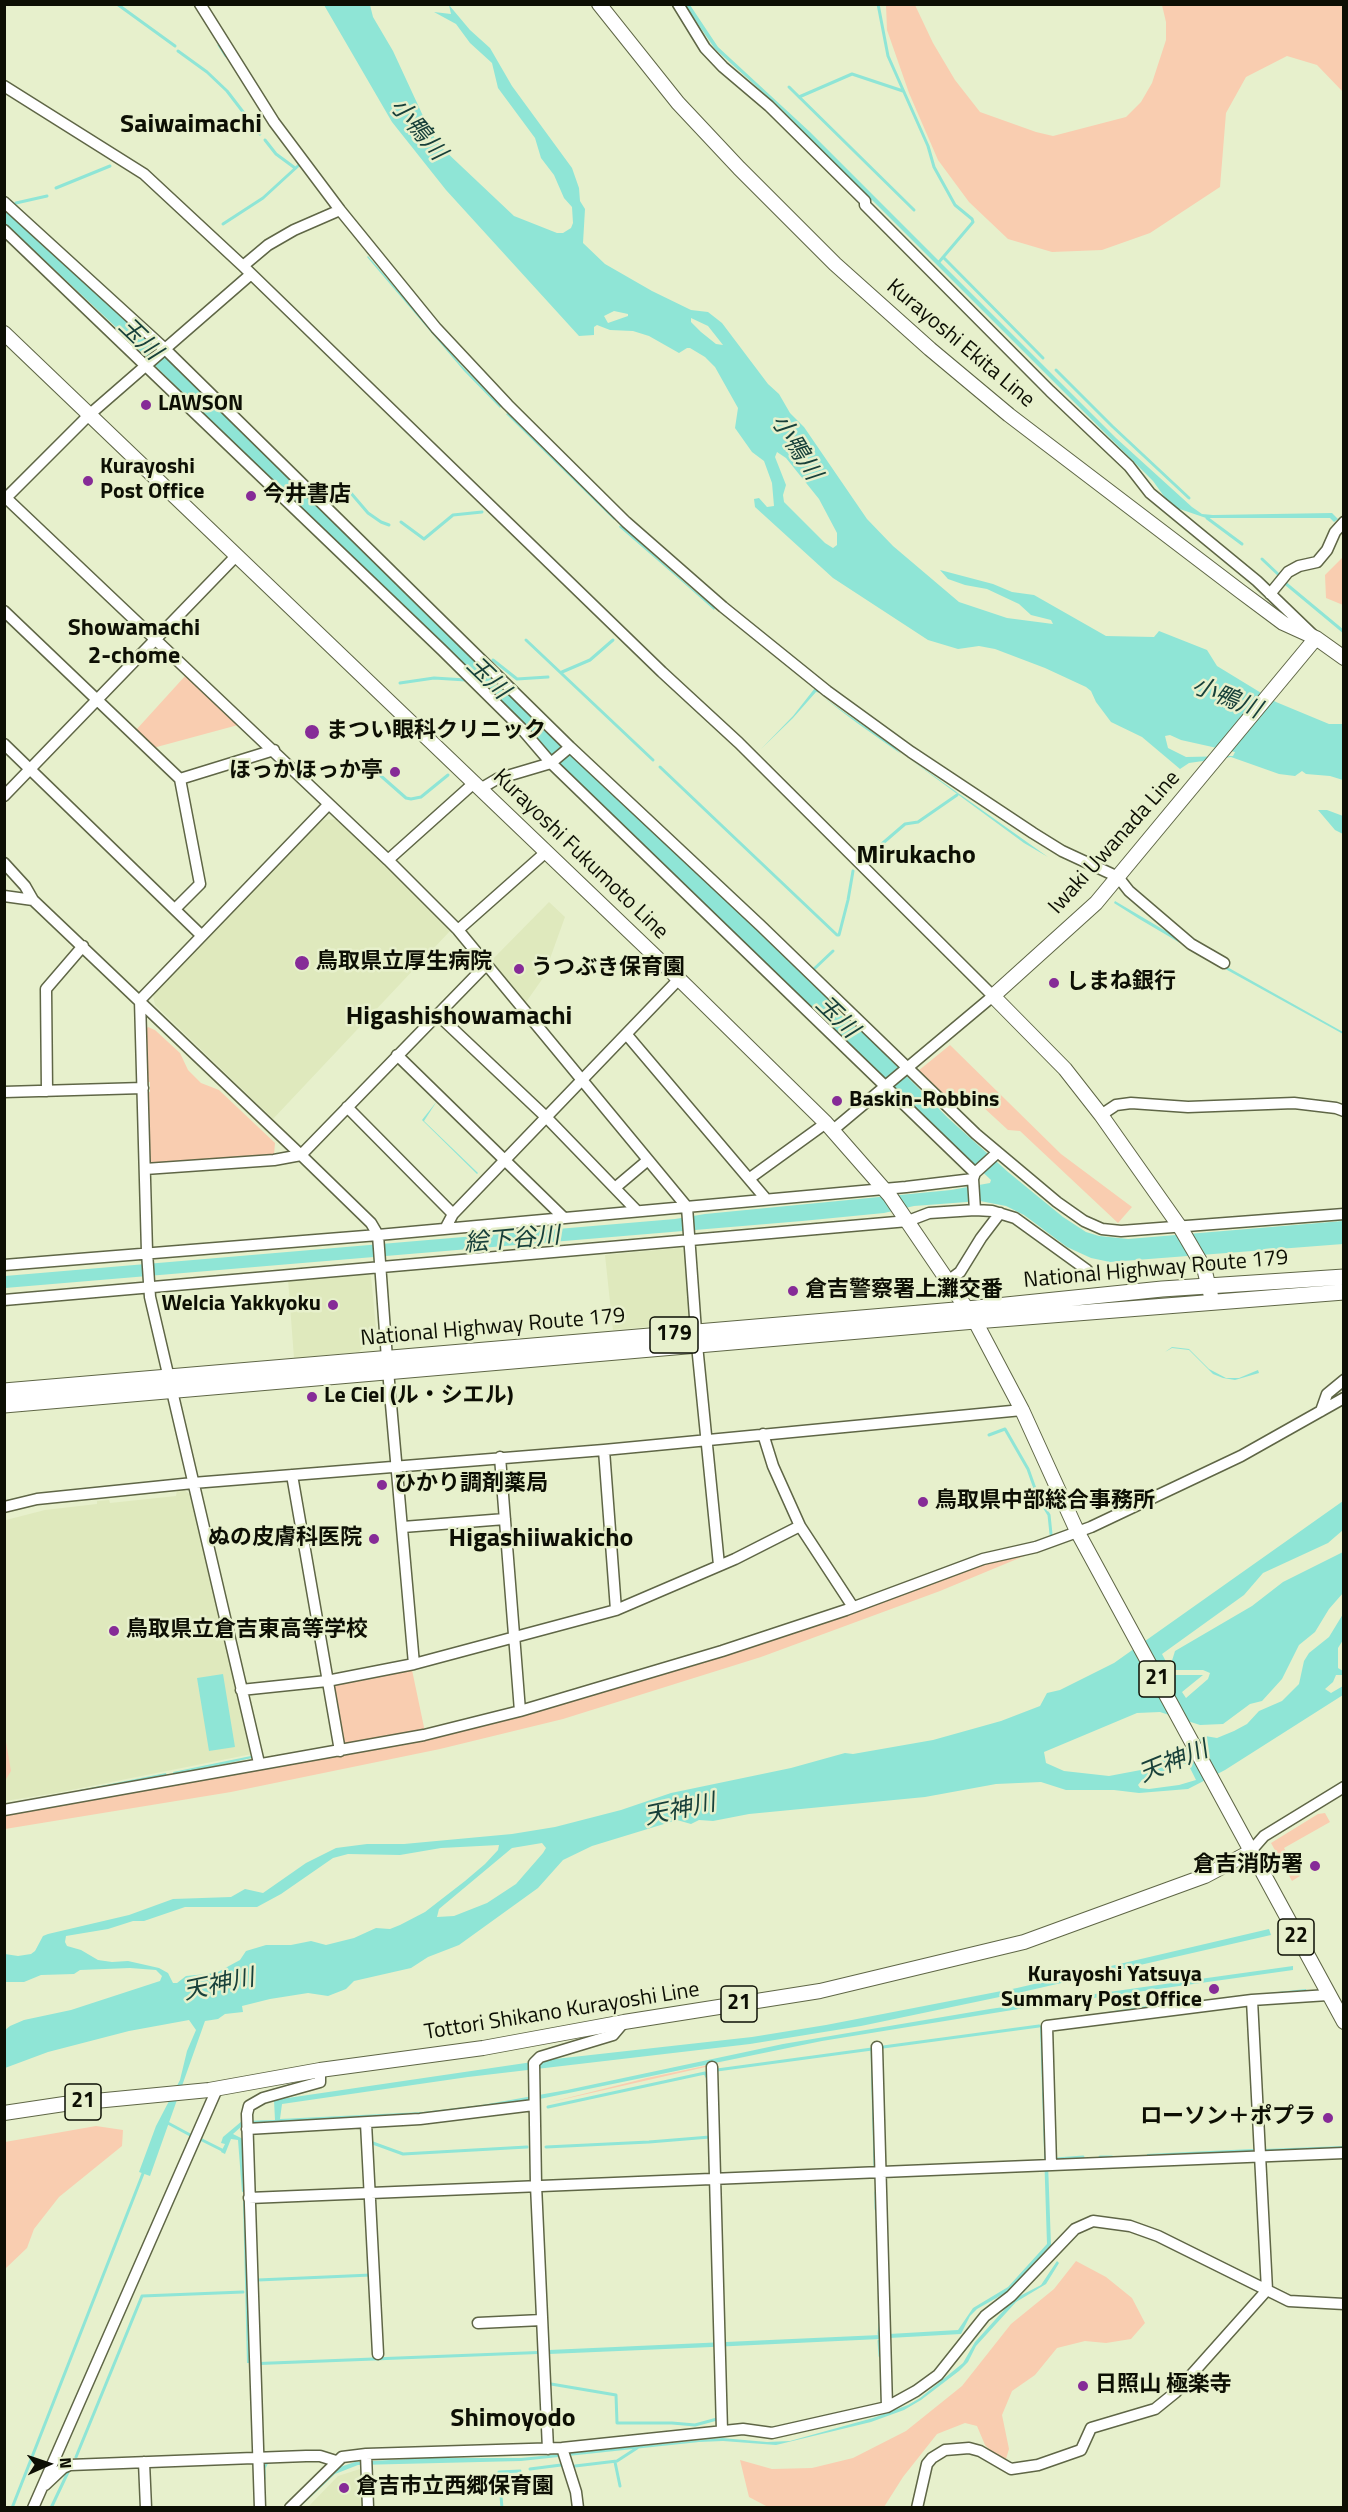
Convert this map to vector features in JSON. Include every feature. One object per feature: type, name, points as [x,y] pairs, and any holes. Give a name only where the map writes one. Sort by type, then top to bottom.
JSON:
[{"type":"highway","name":"National Highway Route 179","points":[[4,1406],[169,1385],[1211,1294],[1344,1276]]},
{"type":"highway","name":"National Highway Route 179","points":[[1211,1294],[1344,1293]]},
{"type":"highway","name":"National Highway Route 179","points":[[4,1391],[169,1385]]},
{"type":"main road","name":"Kurayoshi Ekita Line","points":[[599,4],[678,103],[739,168],[835,264],[921,341],[1009,415],[1231,585],[1283,623],[1316,638],[1344,658]]},
{"type":"main road","name":"Kurayoshi Fukumoto Line","points":[[4,333],[830,1126],[887,1192],[971,1315]]},
{"type":"main road","name":"Iwaki Uwanada Line","points":[[993,996],[1096,903],[1316,638]]},
{"type":"main road","points":[[993,996],[1065,1069],[1101,1115],[1181,1229],[1204,1268],[1211,1294]]},
{"type":"main road","name":"21","points":[[971,1315],[1023,1410],[1079,1535],[1250,1852]]},
{"type":"main road","name":"22","points":[[1250,1852],[1344,2022]]},
{"type":"main road","name":"Tottori Shikano Kurayoshi Line","points":[[4,2113],[64,2104],[213,2089],[320,2070],[483,2048],[624,2022],[820,1992],[1023,1942],[1205,1876],[1250,1852]]},
{"type":"street","points":[[200,4],[274,122],[340,210],[436,328],[508,405],[626,522],[723,607],[826,691],[911,752],[1062,851],[1121,874],[1129,891],[1191,944],[1224,963]]},
{"type":"street","points":[[678,4],[705,48],[723,67],[769,106],[865,201],[865,205],[1016,358],[1129,466],[1150,493],[1270,594],[1316,638]]},
{"type":"street","points":[[4,86],[144,174],[739,743],[993,996],[888,1086],[750,1178]]},
{"type":"street","points":[[4,202],[164,348],[570,747],[907,1069],[997,1153],[1084,1221],[1102,1228],[1121,1231],[1181,1229],[1344,1214]]},
{"type":"street","points":[[340,210],[268,245],[246,270],[89,415],[5,498],[274,750],[458,930],[688,1210],[719,1565]]},
{"type":"street","points":[[4,230],[442,650],[521,728],[551,763],[888,1086],[974,1176],[975,1210]]},
{"type":"street","points":[[1270,594],[1288,572],[1299,566],[1317,562],[1327,550],[1335,532],[1344,522]]},
{"type":"street","points":[[4,796],[237,555]]},
{"type":"street","points":[[4,611],[180,779],[200,884],[175,909]]},
{"type":"street","points":[[4,744],[201,935]]},
{"type":"street","points":[[388,860],[477,786],[551,763],[570,747]]},
{"type":"street","points":[[180,779],[274,750]]},
{"type":"street","points":[[259,1763],[169,1385],[149,1283],[140,1000],[328,805]]},
{"type":"street","points":[[458,930],[546,852]]},
{"type":"street","points":[[4,863],[26,886],[33,900],[371,1223],[378,1239],[381,1263],[414,1664]]},
{"type":"street","points":[[4,896],[33,900]]},
{"type":"street","points":[[47,1091],[46,988],[82,946]]},
{"type":"street","points":[[145,1169],[274,1160],[301,1155],[486,965]]},
{"type":"street","points":[[445,1229],[453,1214],[679,979]]},
{"type":"street","points":[[438,1014],[546,1117],[637,1211]]},
{"type":"street","points":[[627,1035],[766,1199]]},
{"type":"street","points":[[397,1055],[563,1217]]},
{"type":"street","points":[[4,1092],[143,1088]]},
{"type":"street","points":[[1101,1115],[1116,1105],[1131,1103],[1188,1107],[1294,1103],[1344,1111]]},
{"type":"street","points":[[347,1107],[453,1214]]},
{"type":"street","points":[[4,1265],[147,1257],[378,1239],[445,1229],[563,1217],[637,1211],[688,1210],[766,1199],[887,1192],[974,1176],[997,1153]]},
{"type":"street","points":[[616,1187],[648,1160]]},
{"type":"street","points":[[4,1300],[149,1283],[906,1218],[929,1213],[975,1210],[1000,1213],[1015,1218],[1087,1270]]},
{"type":"street","points":[[948,1281],[960,1272],[1000,1213]]},
{"type":"street","points":[[1321,1411],[1327,1394],[1344,1380]]},
{"type":"street","points":[[4,1810],[424,1735],[520,1711],[722,1651],[853,1607],[983,1559],[1079,1535],[1241,1456],[1344,1398]]},
{"type":"street","points":[[4,1507],[37,1499],[193,1484],[604,1450],[1023,1410]]},
{"type":"street","points":[[763,1434],[773,1466],[800,1526],[853,1607]]},
{"type":"street","points":[[604,1450],[616,1610]]},
{"type":"street","points":[[500,1457],[520,1711]]},
{"type":"street","points":[[292,1475],[340,1751]]},
{"type":"street","points":[[403,1527],[505,1519]]},
{"type":"street","points":[[241,1690],[327,1681],[414,1664],[616,1610],[719,1565],[800,1526]]},
{"type":"street","points":[[1250,1852],[1264,1836],[1344,1787]]},
{"type":"street","points":[[1051,2165],[1047,2026],[1252,2000],[1328,1995]]},
{"type":"street","points":[[917,2508],[927,2464],[945,2450],[969,2448],[980,2451],[1011,2469],[1038,2465],[1081,2450],[1091,2428],[1155,2409],[1176,2392],[1267,2290],[1252,2000]]},
{"type":"street","points":[[548,2449],[536,2185],[534,2063],[540,2058],[613,2035],[624,2022]]},
{"type":"street","points":[[877,2047],[887,2407]]},
{"type":"street","points":[[712,2067],[722,2431]]},
{"type":"street","points":[[260,2508],[247,2129],[249,2106],[262,2098],[320,2082],[320,2070]]},
{"type":"street","points":[[33,2508],[213,2089]]},
{"type":"street","points":[[247,2129],[463,2115],[534,2105]]},
{"type":"street","points":[[366,2123],[378,2354]]},
{"type":"street","points":[[249,2198],[1344,2153]]},
{"type":"street","points":[[290,2508],[342,2457],[366,2454],[548,2449],[743,2429],[772,2433],[887,2407],[916,2391],[938,2375],[986,2316],[1011,2296],[1075,2229],[1093,2221],[1130,2226],[1158,2235],[1289,2301],[1344,2304]]},
{"type":"street","points":[[478,2323],[542,2320]]},
{"type":"street","points":[[562,2448],[576,2492],[578,2508]]},
{"type":"street","points":[[366,2454],[368,2508]]},
{"type":"street","points":[[40,2489],[63,2468],[70,2465],[320,2456],[336,2461]]},
{"type":"street","points":[[144,2462],[146,2508]]},
{"type":"shaded area","points":[[886,5],[915,5],[933,43],[955,80],[980,112],[1053,136],[1126,117],[1141,102],[1152,83],[1166,40],[1166,22],[1162,5],[1343,5],[1343,92],[1317,65],[1287,56],[1246,77],[1226,113],[1220,187],[1150,233],[1102,250],[1052,252],[1008,239],[969,202],[938,160],[909,93],[887,30]]},
{"type":"shaded area","points":[[1343,557],[1343,605],[1326,598],[1325,575]]},
{"type":"shaded area","points":[[186,675],[238,725],[153,748],[136,730]]},
{"type":"shaded area","name":"鳥取県立厚生病院","points":[[340,819],[450,931],[273,1119],[155,1005],[153,995],[308,833],[323,820]]},
{"type":"shaded area","points":[[549,902],[565,917],[543,978],[524,1005],[489,963]]},
{"type":"shaded area","points":[[148,1027],[155,1030],[180,1053],[188,1070],[201,1083],[219,1090],[275,1143],[274,1155],[152,1165],[149,1161],[146,1092],[150,1092],[150,1082],[146,1082],[145,1030]]},
{"type":"shaded area","points":[[950,1045],[1061,1154],[1132,1207],[1118,1223],[1020,1131],[1008,1130],[970,1095],[956,1110],[918,1071]]},
{"type":"shaded area","points":[[679,1248],[687,1252],[692,1318],[688,1323],[613,1330],[605,1255]]},
{"type":"shaded area","points":[[364,1273],[371,1276],[376,1328],[374,1335],[359,1352],[294,1358],[288,1279]]},
{"type":"shaded area","name":"鳥取県立倉吉東高等学校","points":[[183,1489],[191,1495],[252,1754],[5,1801],[6,1520],[45,1510],[97,1504],[97,1501],[109,1500],[110,1503],[176,1496],[177,1490]]},
{"type":"shaded area","points":[[1029,1554],[940,1591],[761,1657],[563,1719],[440,1749],[231,1792],[5,1829],[4,1814],[169,1786],[553,1705],[982,1561]]},
{"type":"shaded area","points":[[412,1670],[425,1732],[348,1747],[342,1742],[333,1688],[337,1682]]},
{"type":"shaded area","points":[[5,1736],[11,1771],[4,1781]]},
{"type":"shaded area","points":[[1325,1813],[1330,1822],[1284,1848],[1300,1876],[1292,1881],[1271,1843],[1318,1814]]},
{"type":"shaded area","points":[[723,2062],[710,2066],[547,2103],[647,2078]]},
{"type":"shaded area","points":[[96,2126],[123,2130],[122,2146],[59,2197],[34,2229],[27,2248],[5,2269],[5,2142]]},
{"type":"shaded area","points":[[1076,2261],[1106,2277],[1132,2298],[1145,2323],[1131,2339],[1106,2343],[1085,2341],[1057,2348],[1035,2375],[1012,2391],[1002,2415],[1009,2449],[1006,2459],[993,2453],[985,2445],[977,2426],[965,2423],[937,2434],[903,2477],[884,2507],[768,2507],[749,2497],[740,2460],[772,2469],[812,2468],[853,2458],[906,2431],[962,2386],[1011,2324],[1054,2289]]},
{"type":"shaded area","name":"倉吉市立西郷保育園","points":[[360,2469],[363,2507],[307,2508],[338,2476]]},
{"type":"water","name":"小鴨川","points":[[324,5],[370,5],[373,17],[393,51],[430,131],[442,148],[514,216],[557,233],[563,233],[571,228],[573,223],[572,207],[564,198],[554,175],[541,158],[535,138],[498,88],[492,63],[470,43],[456,24],[434,12],[451,14],[449,5],[470,30],[490,48],[512,86],[572,168],[579,188],[580,201],[585,209],[583,243],[605,264],[691,310],[708,312],[722,323],[768,384],[779,394],[790,413],[804,427],[867,519],[893,546],[959,602],[1007,618],[1053,624],[1051,620],[1031,615],[1019,604],[987,589],[948,579],[940,570],[993,584],[1012,592],[1034,595],[1106,636],[1154,637],[1159,631],[1207,650],[1217,666],[1276,702],[1329,724],[1343,724],[1343,780],[1330,776],[1306,774],[1302,771],[1295,776],[1279,774],[1231,757],[1189,763],[1180,769],[1142,737],[1111,722],[1086,687],[995,649],[979,646],[958,649],[928,640],[833,578],[755,507],[754,499],[759,498],[767,507],[774,506],[772,483],[764,461],[752,452],[735,428],[738,408],[715,367],[705,357],[690,348],[679,353],[649,336],[633,331],[610,330],[597,325],[594,327],[594,335],[579,336],[446,190],[392,122]],"holes":[[[614,311],[628,314],[628,316],[608,323],[604,316]],[[691,318],[708,326],[723,345],[716,344],[691,322]],[[777,452],[786,458],[819,499],[837,533],[837,545],[833,548],[825,543],[784,502],[783,495],[786,485],[775,457]],[[1170,735],[1181,740],[1235,752],[1233,756],[1186,757],[1168,748],[1165,736]]]},
{"type":"water","points":[[685,5],[690,5],[718,47],[810,132],[1116,438],[1192,507],[1202,514],[1213,515],[1332,513],[1338,519],[1334,522],[1330,518],[1206,518],[1171,506],[1153,481],[778,106],[715,49]]},
{"type":"water","points":[[5,207],[134,326],[835,1006],[835,1010],[844,1018],[849,1018],[948,1118],[1063,1217],[1086,1232],[1099,1236],[1128,1239],[1343,1221],[1343,1244],[1110,1262],[1091,1258],[1067,1247],[1024,1215],[1006,1206],[980,1201],[914,1206],[884,1213],[802,1221],[5,1288],[5,1276],[675,1219],[705,1214],[951,1190],[990,1183],[991,1180],[656,860],[120,331],[5,223]]},
{"type":"water","points":[[368,256],[461,365],[501,406],[500,408],[464,371]]},
{"type":"water","points":[[508,413],[615,518],[614,520],[506,414]]},
{"type":"water","points":[[620,525],[715,608],[714,610],[619,527]]},
{"type":"water","points":[[815,688],[821,693],[816,692],[793,718],[761,749],[793,716]]},
{"type":"water","points":[[824,698],[894,747],[901,754],[857,723]]},
{"type":"water","points":[[911,760],[934,776],[1048,857],[1024,843]]},
{"type":"water","points":[[1318,810],[1327,810],[1343,816],[1343,834],[1335,830]]},
{"type":"water","points":[[1115,901],[1343,1034],[1209,960],[1141,920],[1114,903]]},
{"type":"water","points":[[437,1101],[424,1121],[477,1174],[422,1120]]},
{"type":"water","points":[[1172,1347],[1189,1349],[1209,1369],[1226,1378],[1239,1378],[1258,1370],[1259,1373],[1235,1380],[1223,1378],[1213,1374],[1189,1350],[1172,1348],[1165,1352]]},
{"type":"water","name":"天神川","points":[[1343,1501],[1343,1530],[1328,1543],[1263,1573],[1244,1595],[1162,1654],[1173,1675],[1203,1675],[1182,1692],[1186,1698],[1208,1679],[1210,1673],[1203,1670],[1175,1670],[1171,1664],[1175,1651],[1252,1606],[1283,1582],[1343,1552],[1343,1593],[1329,1609],[1315,1632],[1299,1645],[1282,1679],[1262,1701],[1250,1704],[1223,1724],[1200,1725],[1160,1712],[1137,1713],[1044,1752],[1046,1763],[1064,1771],[1109,1776],[1146,1769],[1205,1736],[1217,1738],[1234,1731],[1247,1724],[1259,1711],[1282,1701],[1299,1684],[1304,1661],[1309,1653],[1329,1637],[1343,1614],[1343,1640],[1338,1648],[1338,1668],[1343,1671],[1343,1675],[1336,1675],[1333,1682],[1325,1689],[1331,1693],[1343,1686],[1343,1695],[1225,1770],[1188,1789],[1139,1793],[1114,1790],[1066,1790],[1041,1782],[996,1784],[925,1797],[749,1814],[713,1821],[699,1820],[691,1824],[677,1820],[592,1846],[563,1860],[538,1888],[459,1945],[428,1957],[411,1968],[354,1981],[346,1989],[328,1996],[308,1993],[270,1999],[242,2006],[243,2012],[225,2014],[218,2019],[205,2021],[150,2176],[139,2172],[156,2126],[180,2080],[187,2051],[196,2030],[189,2020],[129,2031],[48,2052],[5,2068],[4,2031],[10,2026],[24,2020],[71,2010],[160,1981],[162,1976],[156,1970],[130,1968],[80,1970],[74,1974],[41,1975],[24,1982],[5,1982],[5,1954],[18,1956],[31,1954],[43,1936],[48,1934],[129,1915],[173,1899],[231,1897],[245,1889],[263,1893],[306,1863],[336,1848],[512,1834],[555,1827],[621,1810],[671,1793],[791,1768],[845,1753],[853,1754],[933,1740],[1001,1721],[1040,1706],[1047,1693],[1060,1690],[1114,1663]],"holes":[[[1180,1764],[1188,1764],[1196,1780],[1149,1789],[1140,1788],[1138,1785],[1142,1780]],[[542,1843],[546,1848],[516,1884],[487,1903],[454,1916],[437,1917],[439,1909],[512,1848]],[[499,1845],[498,1850],[485,1864],[465,1881],[425,1912],[400,1925],[390,1929],[376,1928],[354,1938],[326,1945],[311,1941],[291,1945],[266,1945],[246,1951],[240,1960],[216,1973],[186,1976],[177,1983],[173,1983],[168,1973],[159,1968],[128,1961],[98,1960],[81,1950],[67,1946],[65,1942],[66,1936],[108,1929],[133,1921],[144,1921],[185,1907],[257,1907],[281,1894],[333,1858],[348,1854],[400,1855],[441,1848]]]},
{"type":"water","points":[[223,1674],[235,1747],[209,1751],[197,1678]]},
{"type":"water","points":[[251,1756],[252,1758],[174,1775],[173,1772]]},
{"type":"water","points":[[166,1773],[167,1777],[82,1792],[80,1790]]},
{"type":"water","points":[[1269,1929],[1271,1935],[1009,1995],[861,2026],[750,2044],[468,2077],[282,2104],[280,2119],[423,2112],[482,2105],[567,2090],[783,2044],[990,2009],[1293,1966],[1293,1970],[1037,2006],[822,2041],[486,2110],[242,2126],[233,2134],[243,2139],[245,2191],[242,2192],[238,2140],[231,2139],[225,2154],[221,2152],[225,2144],[221,2143],[223,2137],[242,2121],[275,2120],[274,2100],[546,2060],[752,2037],[826,2025],[1017,1988]]},
{"type":"water","points":[[1306,1989],[1307,1992],[1043,2027],[1051,2245],[1007,2292],[977,2309],[970,2316],[961,2334],[889,2338],[889,2334],[958,2330],[973,2308],[1008,2287],[1047,2244],[1040,2027],[1042,2023],[1138,2007]]},
{"type":"water","points":[[1344,2146],[1343,2148],[1265,2151],[1264,2149]]},
{"type":"water","points":[[1253,2149],[1253,2151],[1147,2156],[1147,2154]]},
{"type":"water","points":[[243,2201],[245,2201],[250,2363],[247,2363]]},
{"type":"water","points":[[1057,2261],[1059,2263],[1046,2284],[1016,2302],[976,2346],[968,2362],[959,2371],[904,2410],[871,2422],[776,2445],[723,2441],[699,2442],[521,2461],[358,2465],[335,2474],[299,2508],[332,2473],[340,2467],[355,2462],[426,2458],[521,2458],[722,2438],[767,2442],[790,2441],[873,2418],[920,2398],[963,2363],[975,2342],[1014,2299],[1041,2285]]},
{"type":"water","points":[[880,2335],[880,2339],[549,2354],[549,2350]]},
{"type":"water","points":[[538,2351],[538,2354],[260,2365],[259,2362]]},
{"type":"waterway","points":[[117,4],[175,46]]},
{"type":"waterway","points":[[878,4],[888,56],[928,146],[934,167],[955,205],[973,222],[939,262]]},
{"type":"waterway","points":[[219,45],[226,56]]},
{"type":"waterway","points":[[178,51],[207,72],[227,91],[260,134]]},
{"type":"waterway","points":[[799,97],[852,74],[903,91]]},
{"type":"waterway","points":[[789,87],[914,210]]},
{"type":"waterway","points":[[265,140],[276,154],[295,168]]},
{"type":"waterway","points":[[223,224],[263,198],[299,165]]},
{"type":"waterway","points":[[56,188],[110,166]]},
{"type":"waterway","points":[[16,203],[47,196]]},
{"type":"waterway","points":[[943,257],[1043,358]]},
{"type":"waterway","points":[[1056,370],[1189,498]]},
{"type":"waterway","points":[[317,488],[343,489],[350,492],[368,513],[389,525]]},
{"type":"waterway","points":[[401,522],[424,539],[453,515],[482,512]]},
{"type":"waterway","points":[[1207,518],[1242,544]]},
{"type":"waterway","points":[[1262,559],[1280,576]]},
{"type":"waterway","points":[[1285,583],[1344,632]]},
{"type":"waterway","points":[[526,640],[653,760]]},
{"type":"waterway","points":[[562,672],[590,660],[613,640]]},
{"type":"waterway","name":"玉川","points":[[493,660],[517,679],[548,677]]},
{"type":"waterway","name":"玉川","points":[[400,683],[434,678],[466,680]]},
{"type":"waterway","points":[[660,767],[837,935],[839,935],[848,900],[853,871]]},
{"type":"waterway","points":[[381,776],[406,798],[411,799],[421,797],[448,775]]},
{"type":"waterway","points":[[869,855],[905,824],[918,822],[957,795]]},
{"type":"waterway","points":[[814,969],[833,951]]},
{"type":"waterway","points":[[989,1435],[1005,1429],[1028,1469],[1038,1497],[1049,1515],[1051,1534]]},
{"type":"waterway","points":[[883,2047],[1039,2026]]},
{"type":"waterway","points":[[717,2070],[872,2049]]},
{"type":"waterway","points":[[872,2050],[875,2166]]},
{"type":"waterway","points":[[548,2107],[705,2073],[708,2079]]},
{"type":"waterway","points":[[166,2122],[192,2136]]},
{"type":"waterway","points":[[546,2147],[710,2137]]},
{"type":"waterway","points":[[198,2138],[224,2151]]},
{"type":"waterway","points":[[370,2142],[403,2154],[527,2147]]},
{"type":"waterway","points":[[1056,2159],[1083,2157]]},
{"type":"waterway","points":[[1100,2157],[1112,2157]]},
{"type":"waterway","points":[[12,2508],[144,2171]]},
{"type":"waterway","points":[[876,2192],[876,2209]]},
{"type":"waterway","points":[[258,2280],[371,2275]]},
{"type":"waterway","points":[[76,2457],[142,2296],[243,2292]]},
{"type":"waterway","points":[[879,2334],[880,2324]]},
{"type":"waterway","points":[[879,2341],[880,2356]]},
{"type":"waterway","points":[[551,2384],[616,2395],[617,2423],[695,2425],[717,2419]]},
{"type":"waterway","points":[[575,2466],[617,2461],[637,2448]]},
{"type":"waterway","points":[[264,2479],[264,2468],[267,2462],[270,2462]]},
{"type":"waterway","points":[[615,2462],[620,2486]]},
{"type":"waterway","points":[[530,2469],[561,2465]]},
{"type":"waterway","points":[[51,2508],[69,2470]]},
{"type":"waterway","points":[[502,2508],[499,2472],[520,2471]]},
{"type":"place","name":"LAWSON","points":[[146,405]]},
{"type":"place","name":"Kurayoshi Post Office","points":[[88,481]]},
{"type":"place","name":"今井書店","points":[[251,496]]},
{"type":"place","name":"まつい眼科クリニック","points":[[312,732]]},
{"type":"place","name":"ほっかほっか亭","points":[[395,772]]},
{"type":"place","name":"鳥取県立厚生病院","points":[[302,963]]},
{"type":"place","name":"うつぶき保育園","points":[[519,969]]},
{"type":"place","name":"しまね銀行","points":[[1054,983]]},
{"type":"place","name":"Baskin-Robbins","points":[[837,1101]]},
{"type":"place","name":"倉吉警察署上灘交番","points":[[793,1291]]},
{"type":"place","name":"Welcia Yakkyoku","points":[[333,1305]]},
{"type":"place","name":"Le Ciel (ル・シエル)","points":[[312,1397]]},
{"type":"place","name":"ひかり調剤薬局","points":[[382,1485]]},
{"type":"place","name":"鳥取県中部総合事務所","points":[[923,1502]]},
{"type":"place","name":"ぬの皮膚科医院","points":[[374,1539]]},
{"type":"place","name":"鳥取県立倉吉東高等学校","points":[[114,1631]]},
{"type":"place","name":"倉吉消防署","points":[[1315,1866]]},
{"type":"place","name":"Kurayoshi Yatsuya Summary Post Office","points":[[1214,1989]]},
{"type":"place","name":"ローソン＋ポプラ","points":[[1328,2118]]},
{"type":"place","name":"日照山 極楽寺","points":[[1083,2386]]},
{"type":"place","name":"倉吉市立西郷保育園","points":[[344,2488]]},
{"type":"district","name":"Saiwaimachi","points":[[191,126]]},
{"type":"district","name":"Showamachi 2-chome","points":[[134,643]]},
{"type":"district","name":"Mirukacho","points":[[916,857]]},
{"type":"district","name":"Higashishowamachi","points":[[459,1018]]},
{"type":"district","name":"Higashiiwakicho","points":[[541,1540]]},
{"type":"district","name":"Shimoyodo","points":[[513,2420]]},
{"type":"water label","name":"絵下谷川","points":[[512,1241]]}]
